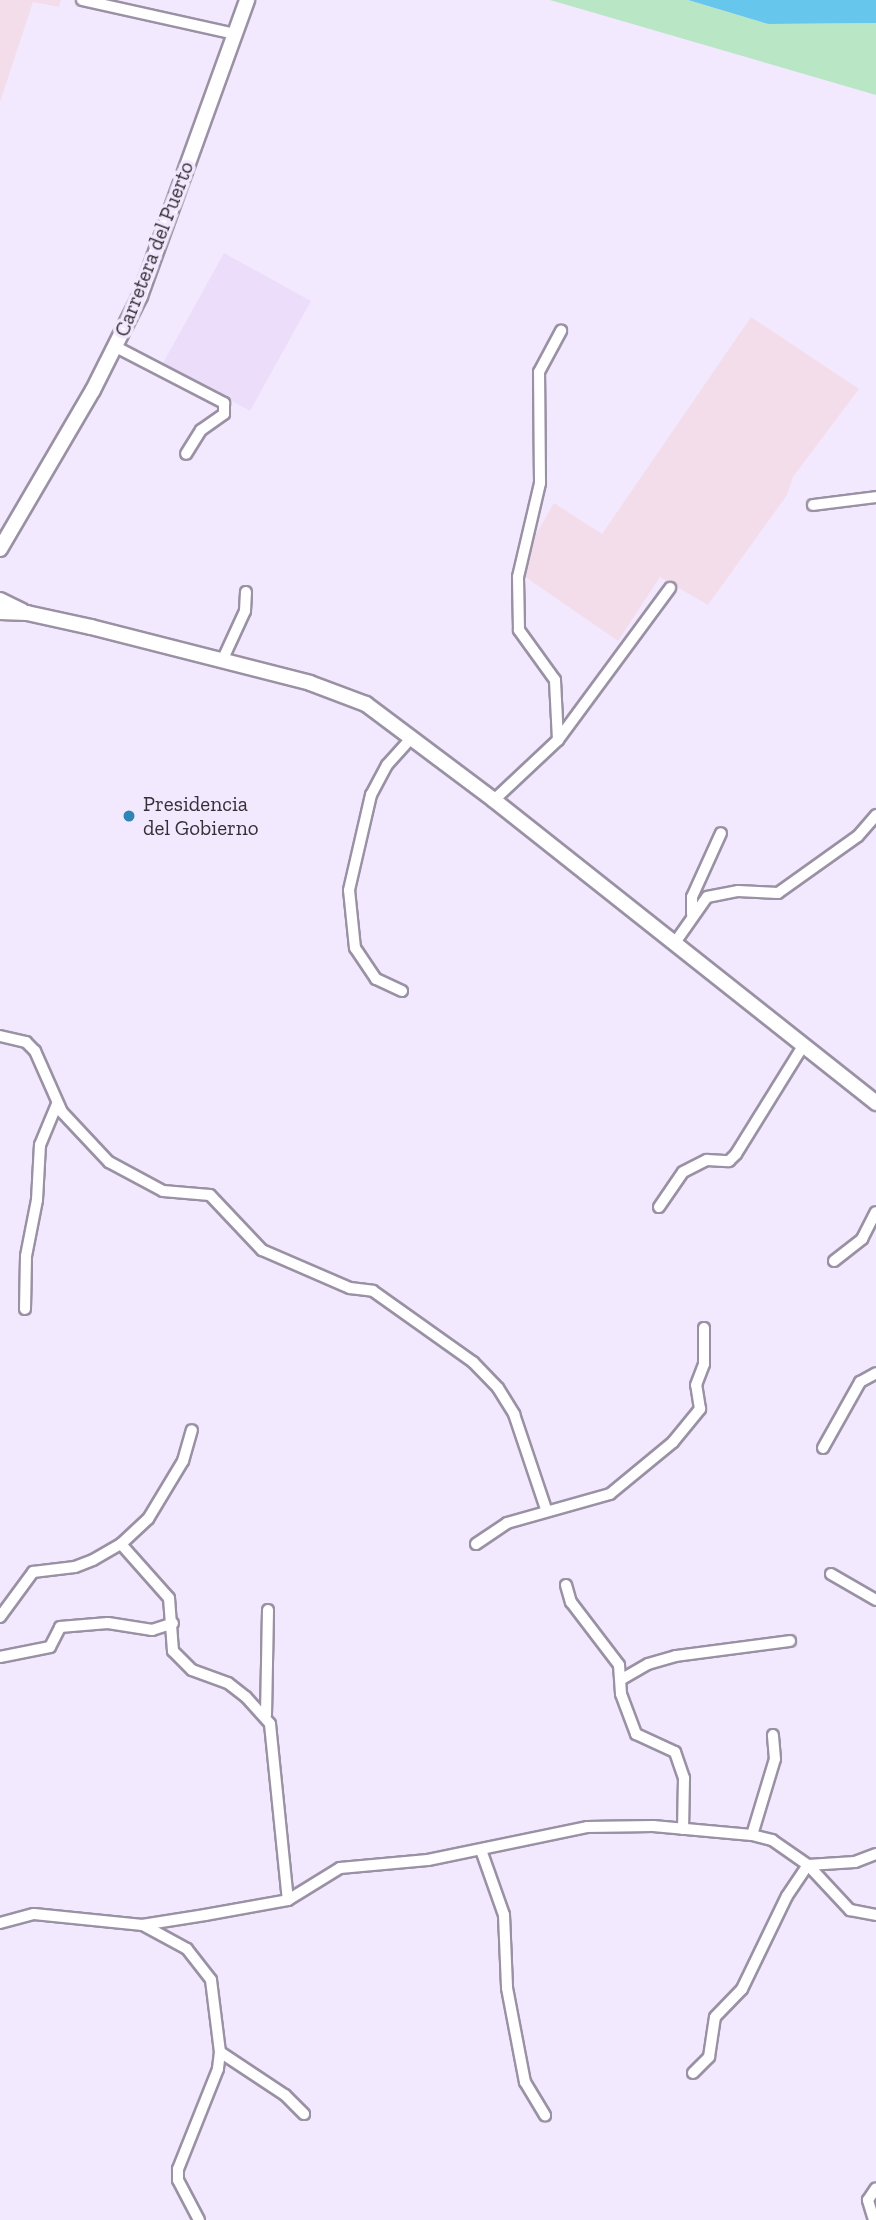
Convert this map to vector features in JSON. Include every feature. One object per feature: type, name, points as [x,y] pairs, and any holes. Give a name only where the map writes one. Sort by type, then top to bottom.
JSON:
[{"type":"main road","name":"Carretera del Puerto","points":[[0,549],[12,521],[116,347],[140,296],[247,0]]},
{"type":"main road","name":"Carretera del Puerto","points":[[0,535],[12,521]]},
{"type":"main road","points":[[0,600],[27,613]]},
{"type":"main road","points":[[0,612],[27,613],[222,661],[352,698],[412,737],[494,800],[876,1104]]},
{"type":"street","points":[[82,0],[235,34]]},
{"type":"street","points":[[558,740],[555,680],[519,630],[518,577],[540,483],[540,372],[561,331]]},
{"type":"street","points":[[116,347],[224,403],[224,414],[201,430],[186,454]]},
{"type":"street","points":[[813,505],[876,497]]},
{"type":"street","points":[[494,800],[558,740],[670,589]]},
{"type":"street","points":[[222,661],[246,611],[246,592]]},
{"type":"street","points":[[402,991],[376,979],[355,948],[349,883],[371,795],[387,765],[412,737]]},
{"type":"street","points":[[674,944],[692,914],[707,897],[721,892],[778,893],[858,836],[876,815]]},
{"type":"street","points":[[692,914],[692,897],[721,833]]},
{"type":"street","points":[[0,1036],[26,1042],[35,1051],[57,1104],[110,1162],[163,1191],[210,1195],[221,1202],[262,1250],[350,1289],[373,1291],[473,1362],[498,1388],[514,1415],[546,1509]]},
{"type":"street","points":[[659,1207],[683,1172],[707,1160],[729,1161],[736,1154],[803,1046]]},
{"type":"street","points":[[25,1309],[26,1256],[37,1200],[40,1145],[57,1104]]},
{"type":"street","points":[[834,1261],[862,1239],[876,1213]]},
{"type":"street","points":[[477,1544],[507,1523],[546,1509],[610,1494],[673,1441],[700,1409],[696,1385],[704,1364],[704,1328]]},
{"type":"street","points":[[823,1448],[860,1382],[876,1373]]},
{"type":"street","points":[[0,1617],[33,1572],[75,1567],[121,1544],[148,1518],[183,1461],[192,1430]]},
{"type":"street","points":[[121,1544],[166,1593],[173,1623],[171,1646],[184,1664],[228,1683],[265,1716],[273,1734],[288,1900]]},
{"type":"street","points":[[831,1574],[876,1601]]},
{"type":"street","points":[[566,1585],[571,1602],[619,1665],[622,1699],[636,1734],[674,1752],[684,1778],[684,1829]]},
{"type":"street","points":[[265,1716],[268,1610]]},
{"type":"street","points":[[0,1657],[50,1647],[60,1627],[108,1623],[152,1630],[173,1623]]},
{"type":"street","points":[[622,1679],[648,1664],[676,1656],[790,1641]]},
{"type":"street","points":[[752,1835],[775,1759],[773,1735]]},
{"type":"street","points":[[0,1923],[34,1914],[142,1925],[288,1900],[340,1868],[388,1866],[481,1850],[587,1827],[684,1829],[752,1835],[772,1840],[808,1865],[850,1910],[876,1915]]},
{"type":"street","points":[[481,1850],[504,1915],[507,1988],[525,2082],[545,2115]]},
{"type":"street","points":[[808,1865],[855,1863],[876,1854]]},
{"type":"street","points":[[693,2073],[709,2057],[715,2017],[743,1989],[787,1896],[808,1865]]},
{"type":"street","points":[[142,1925],[201,1962],[211,1980],[220,2052],[178,2169],[178,2180],[199,2220]]},
{"type":"street","points":[[220,2052],[285,2095],[304,2114]]},
{"type":"street","points":[[874,2220],[868,2200],[876,2188]]},
{"type":"shaded area","points":[[0,0],[61,0],[59,7],[33,2],[0,102]]},
{"type":"shaded area","points":[[224,253],[311,301],[250,411],[163,363]]},
{"type":"shaded area","points":[[751,317],[859,389],[793,477],[787,495],[708,605],[660,577],[618,641],[521,574],[525,553],[554,503],[602,534]]},
{"type":"green space","points":[[550,0],[688,0],[768,24],[876,23],[876,95]]},
{"type":"water","points":[[688,0],[876,0],[876,23],[768,24]]},
{"type":"place","name":"Presidencia del Gobierno","points":[[129,816]]}]
